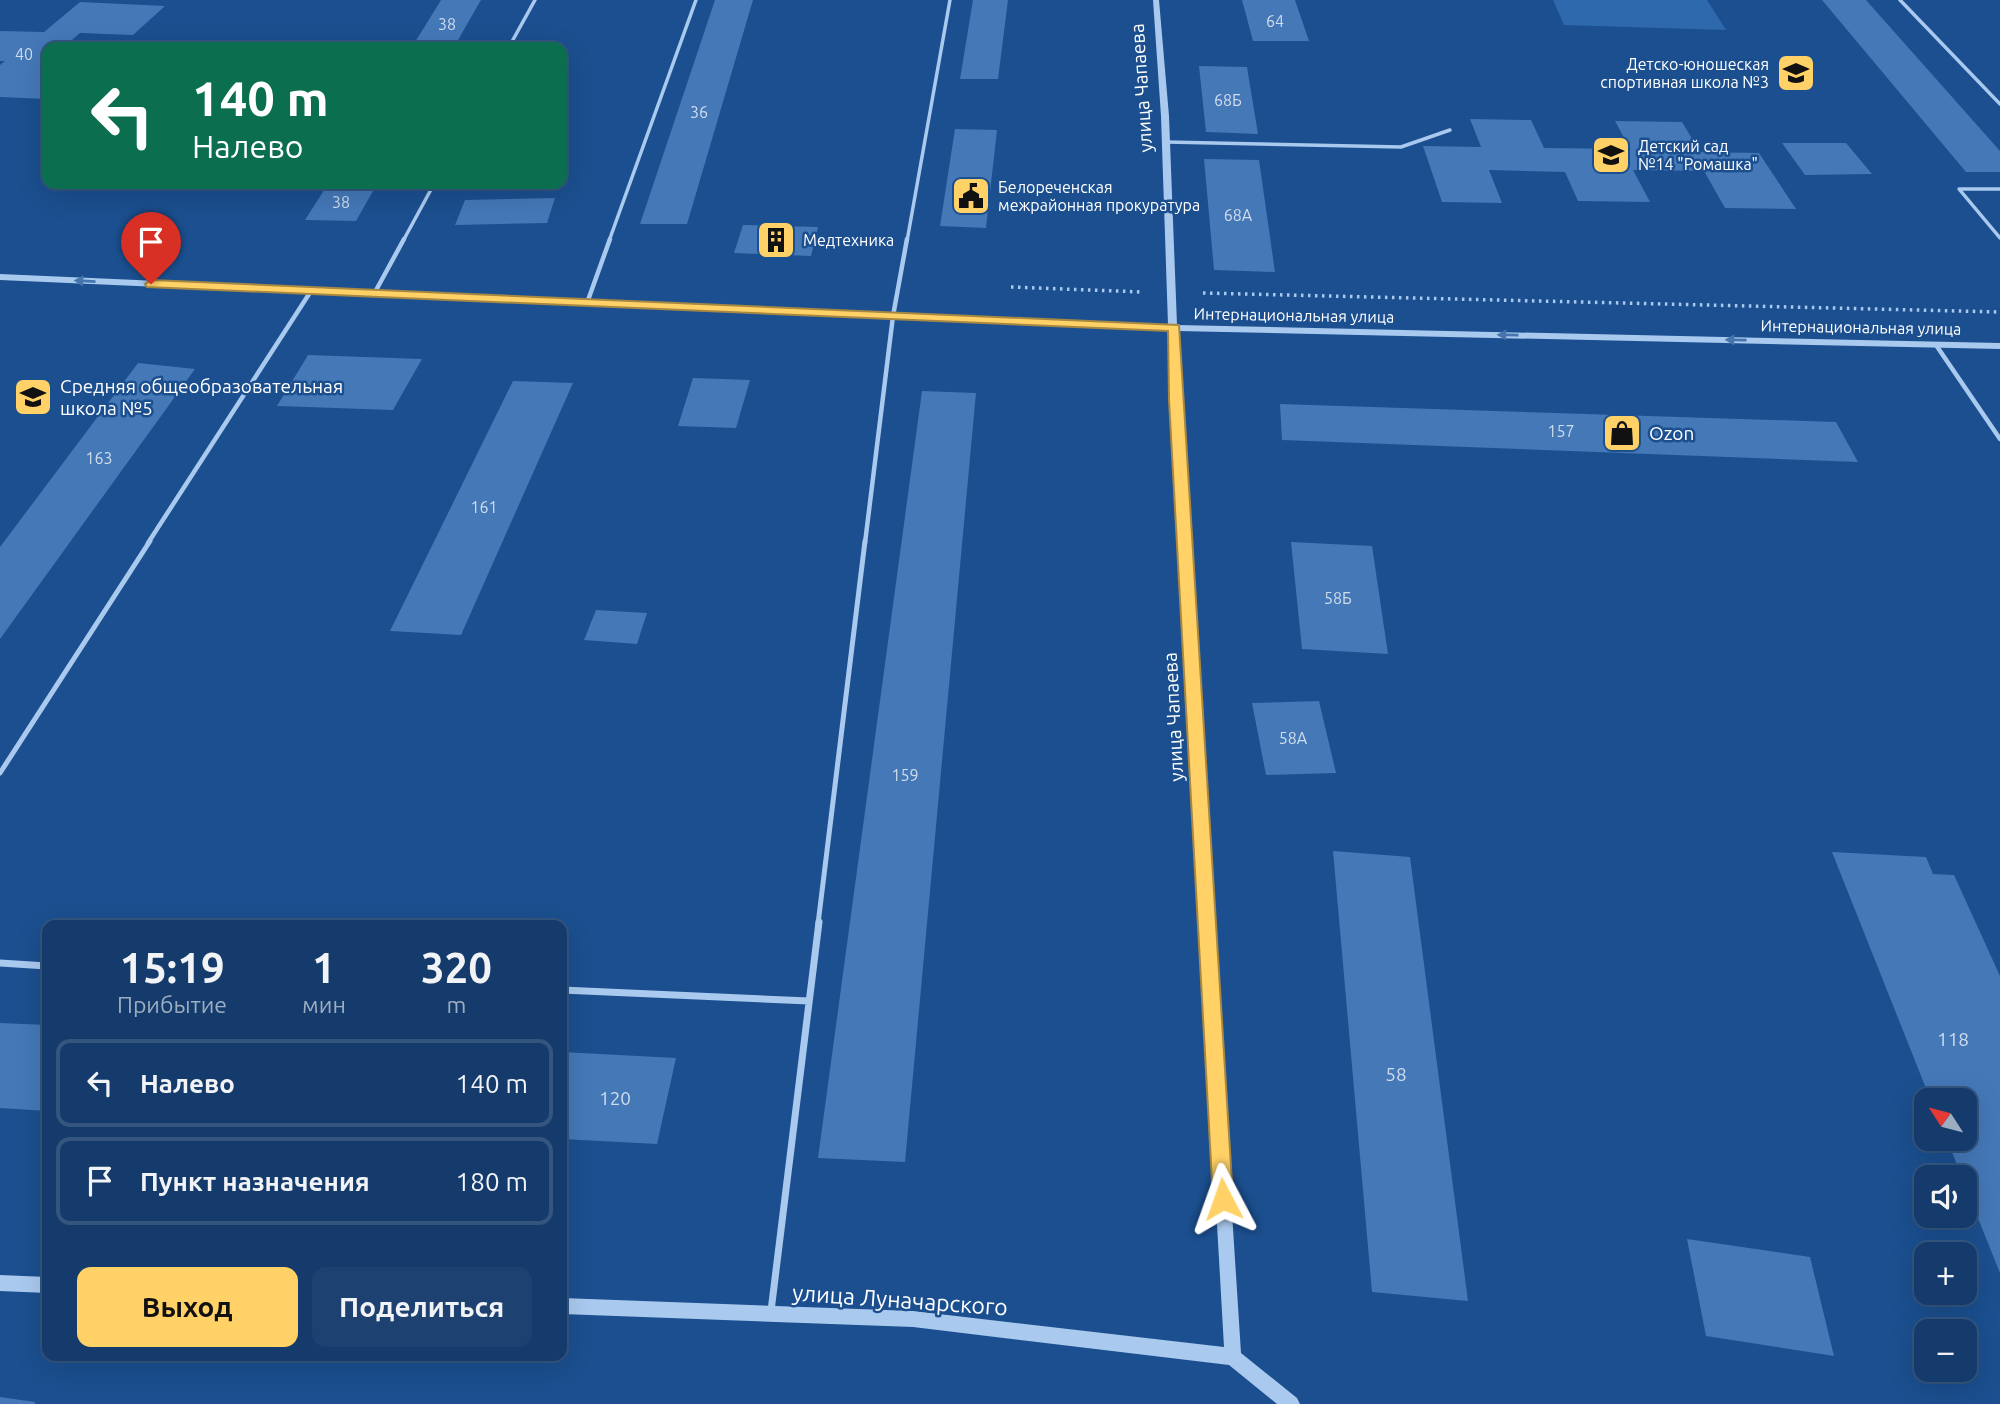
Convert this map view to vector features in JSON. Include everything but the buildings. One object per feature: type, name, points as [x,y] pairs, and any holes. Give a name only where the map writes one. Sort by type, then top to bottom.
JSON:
[{"type":"street","name":"улица Чапаева","points":[[1156,0],[1166,142],[1175,400],[1233,1357]]},
{"type":"street","name":"Интернациональная улица","points":[[0,277],[1174,328],[2000,346]]},
{"type":"street","points":[[0,1283],[42,1285]]},
{"type":"street","name":"улица Луначарского","points":[[567,1306],[913,1319],[1233,1357]]},
{"type":"street","points":[[1233,1357],[1291,1404]]},
{"type":"lane","points":[[512,42],[535,0]]},
{"type":"lane","points":[[587,303],[696,0]]},
{"type":"lane","points":[[771,1314],[893,316],[950,0]]},
{"type":"lane","points":[[1900,0],[2000,104]]},
{"type":"lane","points":[[1166,142],[1401,147],[1450,130]]},
{"type":"lane","points":[[374,294],[431,189]]},
{"type":"lane","points":[[2000,189],[1959,189],[2000,239]]},
{"type":"lane","points":[[0,773],[311,291]]},
{"type":"lane","points":[[1936,345],[2000,439]]},
{"type":"lane","points":[[0,963],[42,965]]},
{"type":"lane","points":[[567,990],[809,1001]]},
{"type":"path","points":[[1135,292],[2000,312]]},
{"type":"shaded area","points":[[1553,0],[1707,0],[1726,30],[1564,25]]},
{"type":"place","name":"Детско-юношеская спортивная школа №3","points":[[1796,73]]},
{"type":"place","name":"Детский сад №14 \"Ромашка\"","points":[[1611,155]]},
{"type":"place","name":"Белореченская межрайонная прокуратура","points":[[971,196]]},
{"type":"place","name":"Медтехника","points":[[776,240]]},
{"type":"place","name":"Средняя общеобразовательная школа №5","points":[[33,397]]},
{"type":"place","name":"Ozon","points":[[1622,433]]},
{"type":"route","points":[[151,284],[1174,328],[1175,400],[1223,1199]]}]
